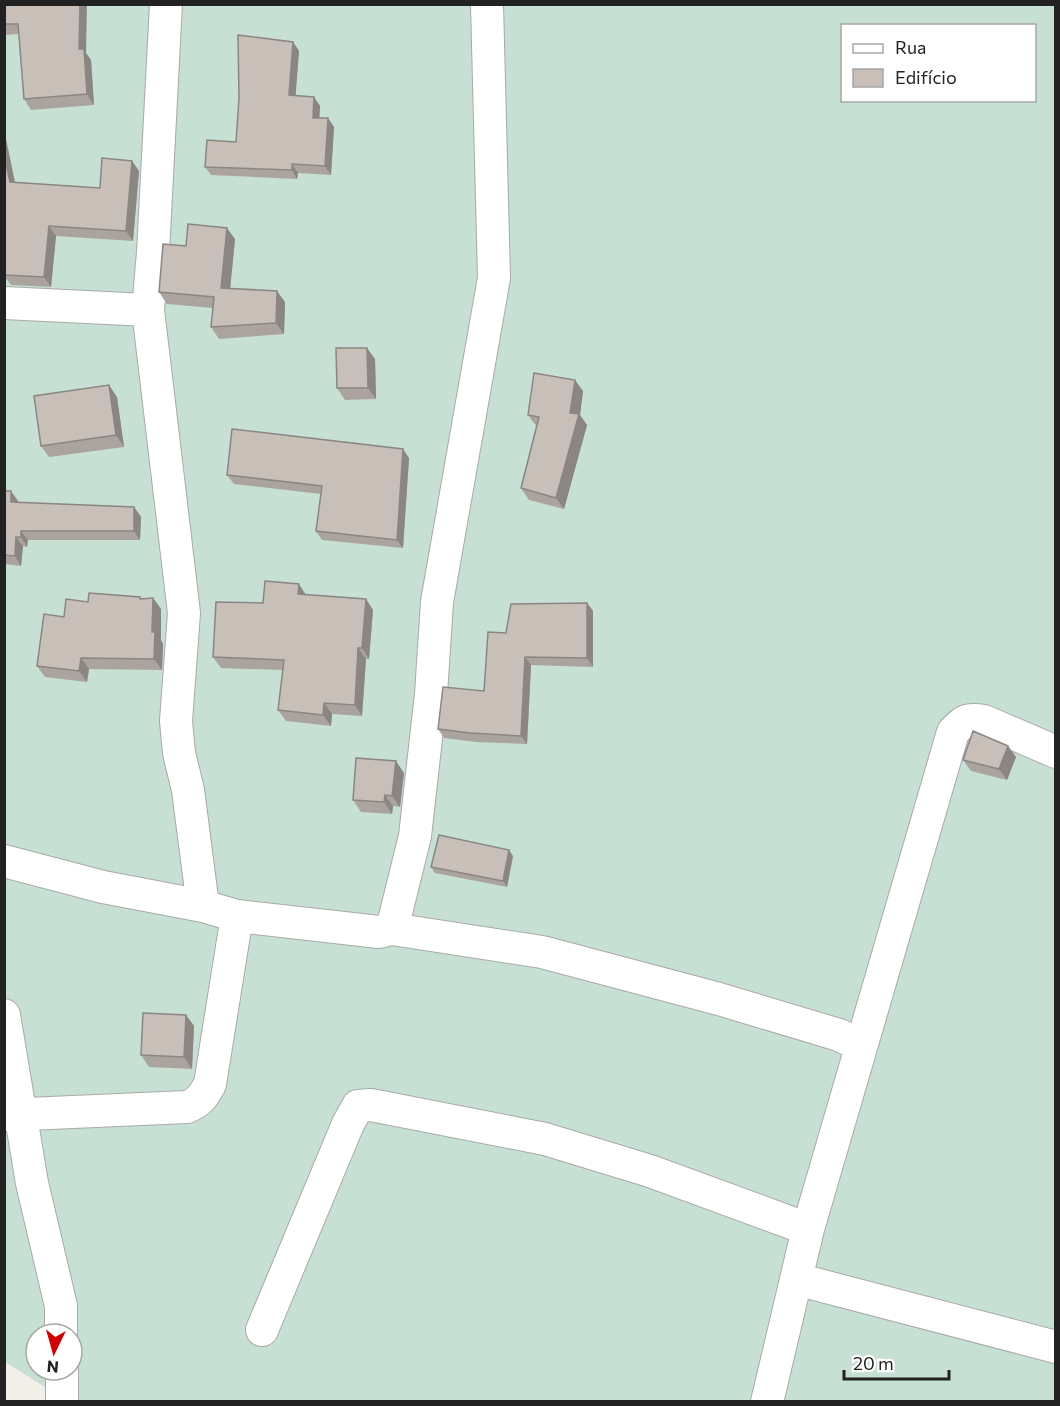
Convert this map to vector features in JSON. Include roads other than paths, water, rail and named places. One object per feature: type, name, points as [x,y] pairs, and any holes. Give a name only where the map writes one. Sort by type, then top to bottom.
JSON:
[{"type":"street","points":[[166,4],[156,208],[148,310],[184,613],[176,721],[179,753],[188,790],[203,906]]},
{"type":"street","points":[[392,929],[415,836],[431,694],[437,603],[494,278],[487,4]]},
{"type":"street","points":[[4,303],[148,310]]},
{"type":"street","points":[[767,1401],[808,1229],[953,732],[964,721],[974,719],[984,721],[1056,752]]},
{"type":"street","points":[[4,861],[103,887],[203,906],[237,916],[379,932],[392,929],[542,952],[719,999],[839,1035],[860,1045]]},
{"type":"street","points":[[12,1114],[187,1107],[203,1098],[210,1084],[237,916]]},
{"type":"street","points":[[4,1015],[12,1114],[32,1183],[61,1306],[61,1322]]},
{"type":"street","points":[[262,1330],[348,1124],[358,1106],[371,1105],[545,1139],[650,1171],[808,1229]]},
{"type":"street","points":[[796,1280],[1056,1347]]},
{"type":"street","points":[[62,1382],[62,1401]]}]
